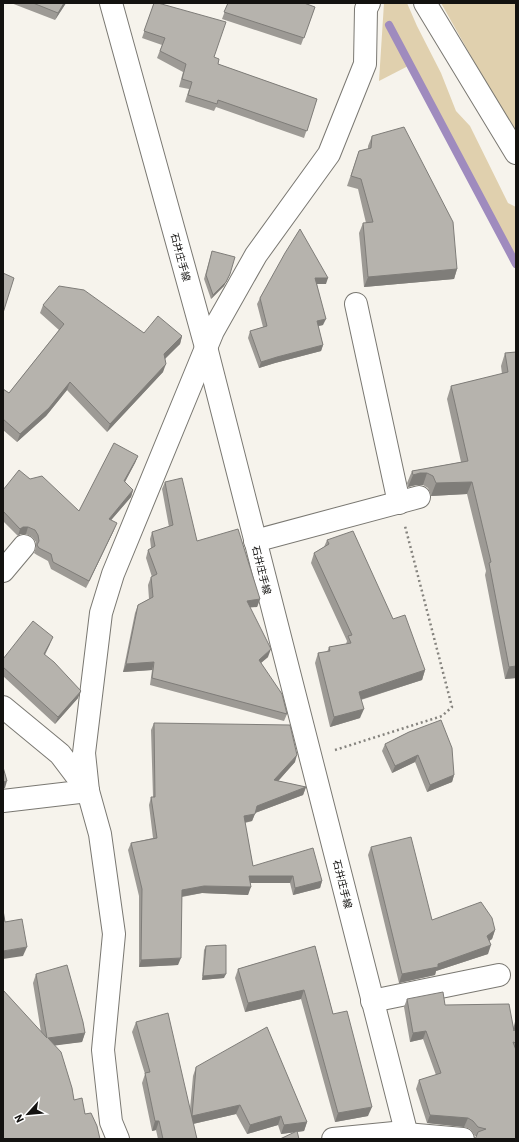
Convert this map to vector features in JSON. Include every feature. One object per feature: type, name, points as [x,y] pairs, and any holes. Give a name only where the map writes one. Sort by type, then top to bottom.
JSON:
[{"type":"street","name":"石井庄手線","points":[[111,3],[206,347],[407,1137]]},
{"type":"street","points":[[118,1139],[111,1122],[103,1050],[114,934],[100,834],[88,791],[84,753],[101,613],[113,574],[213,331],[256,255],[329,154],[365,64],[366,9],[369,3]]},
{"type":"street","points":[[425,3],[516,153]]},
{"type":"street","points":[[356,304],[399,503]]},
{"type":"street","points":[[255,541],[420,497]]},
{"type":"street","points":[[3,571],[24,546]]},
{"type":"street","points":[[3,707],[60,754],[88,791]]},
{"type":"street","points":[[3,801],[88,791]]},
{"type":"street","points":[[372,1000],[500,975]]},
{"type":"street","points":[[333,1139],[394,1133],[407,1137],[463,1139]]},
{"type":"path","points":[[332,751],[442,716],[452,707],[399,503]]},
{"type":"shaded area","points":[[384,3],[407,3],[441,73],[456,111],[470,126],[508,203],[516,207],[516,259],[412,64],[379,81]]},
{"type":"shaded area","points":[[441,3],[516,3],[516,134],[507,120]]},
{"type":"building","points":[[33,3],[64,3],[58,13]]},
{"type":"building","points":[[154,3],[226,22],[214,57],[219,59],[218,64],[317,99],[307,131],[218,100],[217,104],[188,95],[192,82],[182,79],[186,64],[160,51],[165,38],[144,31]]},
{"type":"building","points":[[228,3],[304,3],[315,7],[304,38],[224,12]]},
{"type":"building","points":[[404,127],[453,222],[457,269],[368,277],[363,223],[373,222],[361,179],[351,176],[359,151],[371,148],[372,136]]},
{"type":"building","points":[[300,229],[328,278],[315,278],[326,319],[317,321],[323,345],[261,362],[250,331],[267,326],[260,298]]},
{"type":"building","points":[[212,251],[235,257],[226,282],[213,295],[206,275]]},
{"type":"building","points":[[3,273],[14,278],[3,313]]},
{"type":"building","points":[[59,286],[84,290],[144,333],[158,316],[182,336],[164,354],[166,364],[110,424],[70,382],[49,408],[20,434],[3,419],[3,389],[9,393],[64,324],[43,305]]},
{"type":"building","points":[[516,352],[516,666],[509,667],[489,563],[491,562],[472,482],[436,483],[433,476],[427,473],[413,475],[412,471],[468,461],[451,386],[508,372],[505,353]]},
{"type":"building","points":[[114,443],[138,456],[124,481],[133,490],[109,519],[117,523],[89,581],[53,562],[51,554],[39,548],[37,545],[39,541],[35,530],[28,527],[23,527],[20,529],[3,511],[3,490],[19,470],[30,479],[42,476],[79,511]]},
{"type":"building","points":[[182,478],[197,541],[238,529],[260,599],[247,601],[271,649],[259,660],[282,694],[287,714],[152,678],[154,662],[126,664],[138,605],[153,597],[151,577],[157,574],[148,550],[155,546],[152,532],[173,525],[165,482]]},
{"type":"building","points":[[353,531],[393,619],[405,615],[425,670],[359,692],[364,709],[334,717],[318,653],[330,651],[329,647],[351,643],[348,636],[352,635],[314,553],[329,544],[327,540]]},
{"type":"building","points":[[33,621],[53,637],[44,654],[54,662],[81,691],[58,717],[3,667],[3,659]]},
{"type":"building","points":[[441,720],[452,748],[454,775],[430,785],[418,755],[395,766],[385,744],[409,732]]},
{"type":"building","points":[[154,723],[290,725],[297,755],[274,780],[306,787],[257,806],[255,814],[244,816],[253,866],[313,848],[322,881],[295,888],[293,876],[249,876],[251,887],[204,886],[182,890],[181,958],[141,960],[142,889],[131,843],[157,838],[151,797],[155,797]]},
{"type":"building","points":[[3,767],[7,781],[3,782]]},
{"type":"building","points":[[411,837],[432,920],[481,902],[492,918],[495,930],[487,936],[491,945],[438,964],[438,967],[402,974],[371,847]]},
{"type":"building","points":[[3,910],[5,922],[22,919],[27,947],[3,951]]},
{"type":"building","points":[[226,945],[226,974],[203,976],[206,946]]},
{"type":"building","points":[[315,946],[333,1014],[347,1011],[372,1107],[338,1113],[304,990],[248,1003],[238,969]]},
{"type":"building","points":[[67,965],[85,1033],[48,1038],[61,1052],[72,1088],[74,1100],[82,1098],[85,1114],[91,1113],[97,1126],[100,1139],[3,1139],[3,990],[47,1038],[36,974]]},
{"type":"building","points":[[443,992],[445,1005],[509,1004],[514,1031],[516,1022],[516,1043],[513,1042],[516,1050],[516,1139],[475,1139],[478,1132],[486,1129],[478,1127],[468,1118],[430,1115],[419,1080],[441,1073],[426,1031],[413,1033],[407,999]]},
{"type":"building","points":[[168,1013],[197,1139],[163,1139],[159,1121],[155,1121],[145,1073],[150,1072],[136,1022]]},
{"type":"building","points":[[267,1027],[307,1122],[284,1125],[281,1116],[250,1125],[240,1105],[192,1116],[196,1067]]},
{"type":"building","points":[[297,1131],[299,1139],[280,1139]]},
{"type":"waterway","points":[[389,25],[516,264]]}]
